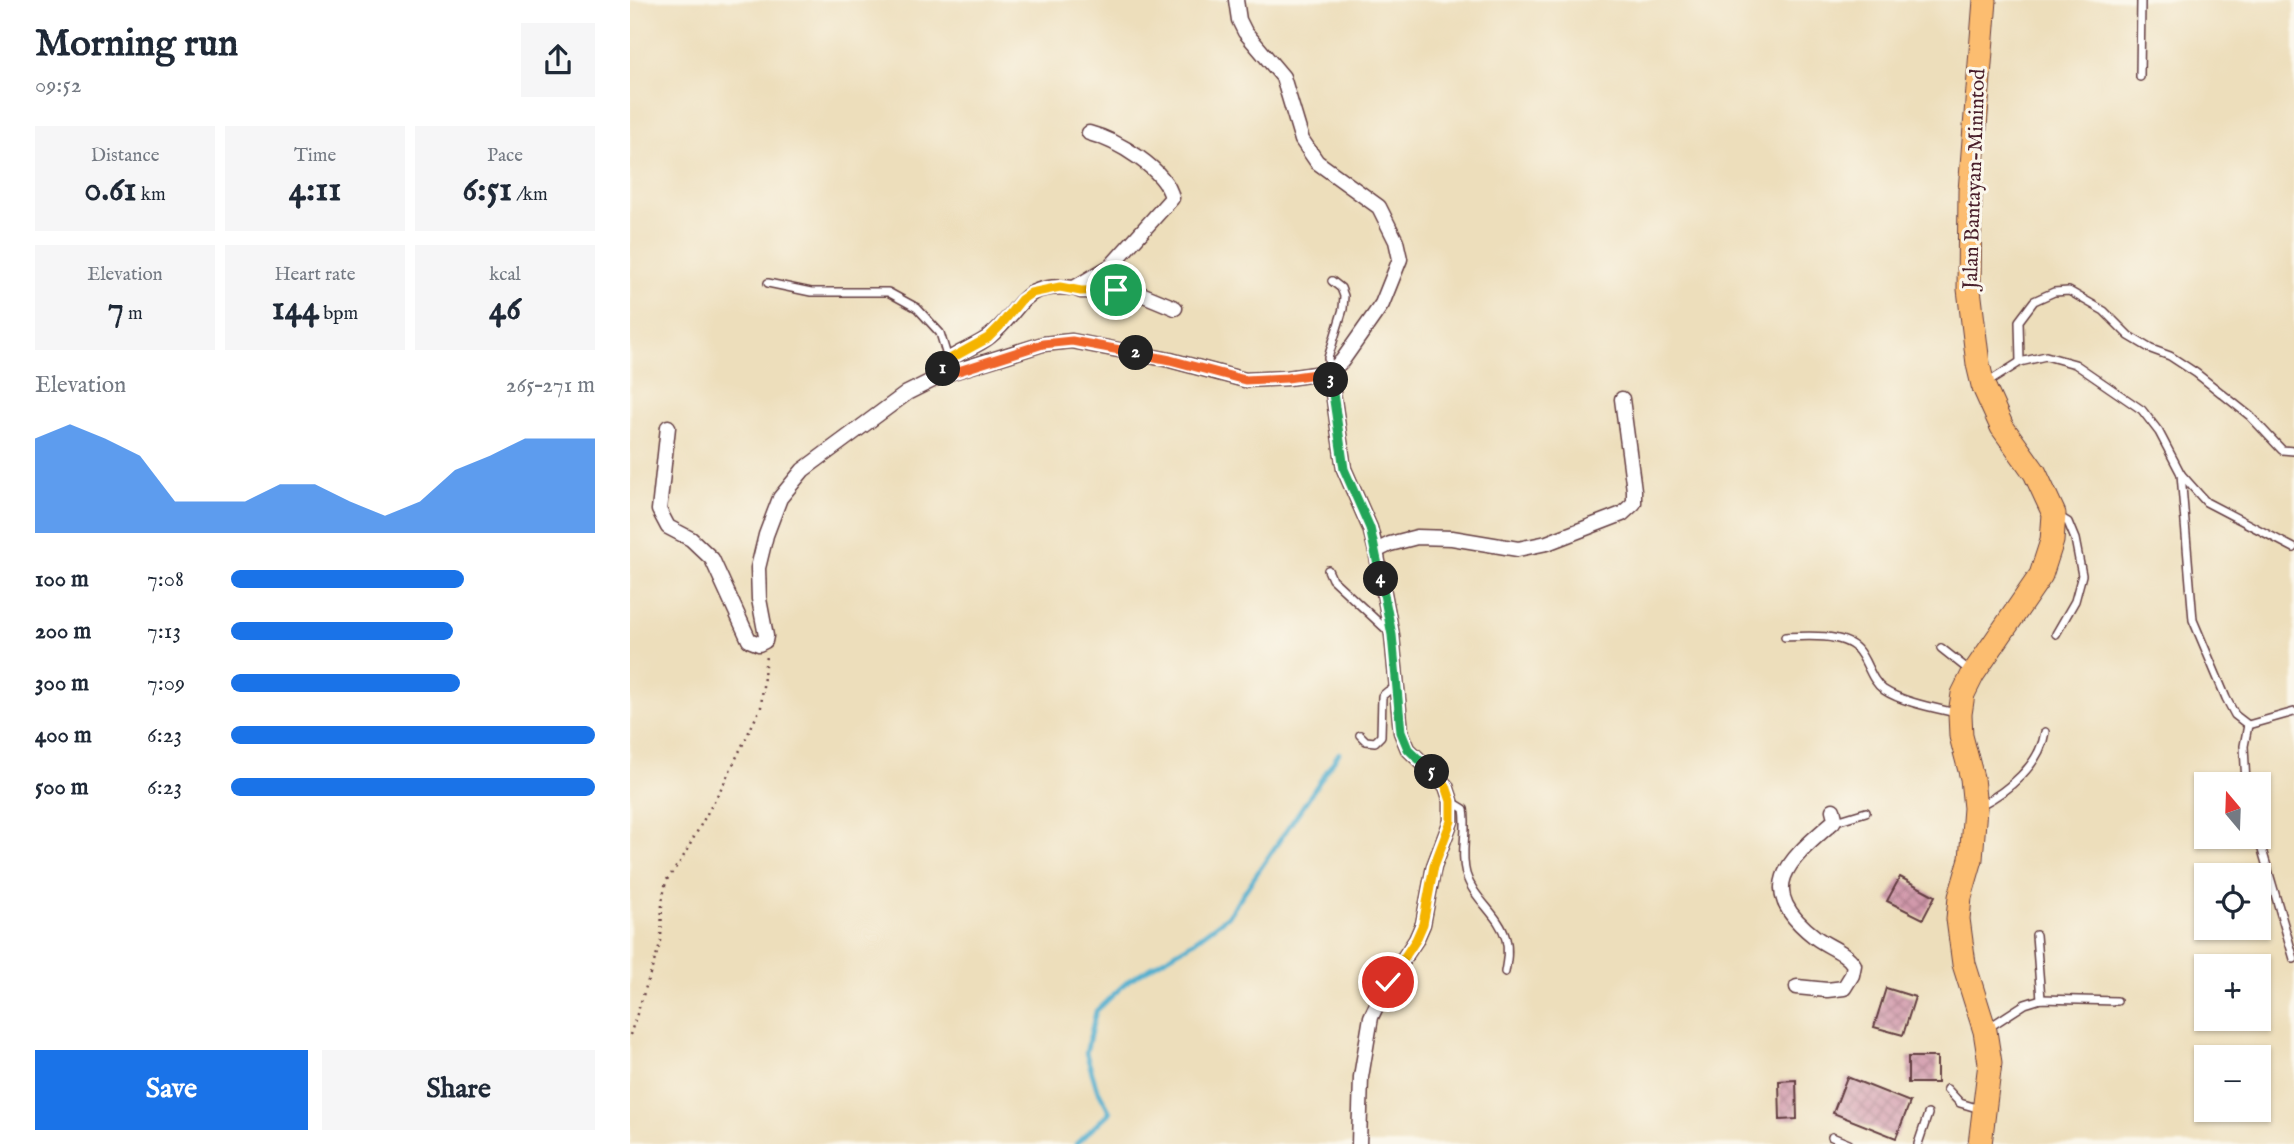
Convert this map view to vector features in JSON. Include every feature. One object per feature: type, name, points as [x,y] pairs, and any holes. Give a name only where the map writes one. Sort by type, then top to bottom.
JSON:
[{"type":"main road","name":"Jalan Bantayan-Minintod","points":[[1986,0],[1970,191],[1969,289],[1978,364],[1983,385],[2002,426],[2035,473],[2054,513]]},
{"type":"main road","points":[[1980,1144],[1990,1063],[1985,1031],[1964,964],[1958,919],[1960,897],[1971,859],[1975,808],[1972,778],[1961,736],[1960,714],[1964,694],[1973,674],[2041,575],[2052,541],[2054,513]]},
{"type":"street","points":[[668,427],[659,510],[661,517],[668,527],[691,539],[712,559],[749,640],[759,644],[765,641],[766,636],[759,599],[758,568],[766,535],[780,498],[803,470],[907,393],[943,376],[1043,344],[1072,341],[1170,360],[1245,380],[1330,372],[1342,361],[1382,304],[1400,259],[1396,241],[1379,208],[1317,162],[1302,140],[1283,77],[1245,32],[1239,20],[1236,0]]},
{"type":"street","points":[[1074,288],[1111,266],[1172,198],[1170,188],[1149,165],[1107,138],[1089,133]]},
{"type":"street","points":[[943,376],[943,364],[988,338],[1021,300],[1031,293],[1060,287],[1081,291],[1134,291],[1175,308]]},
{"type":"street","points":[[1330,372],[1344,469],[1370,528],[1376,551],[1392,635],[1401,732],[1408,749],[1446,786],[1451,801],[1451,821],[1434,866],[1423,924],[1416,940],[1388,982],[1371,1017],[1361,1077],[1359,1144]]},
{"type":"street","points":[[1376,551],[1390,544],[1417,537],[1452,538],[1518,549],[1548,543],[1628,510],[1634,503],[1634,490],[1622,399]]},
{"type":"street","points":[[1797,987],[1827,990],[1843,988],[1852,975],[1854,965],[1849,957],[1801,925],[1784,898],[1782,887],[1787,869],[1798,852],[1833,816]]},
{"type":"lane","points":[[2140,77],[2141,0]]},
{"type":"lane","points":[[1330,372],[1328,358],[1343,309],[1344,296],[1341,288],[1332,281]]},
{"type":"lane","points":[[768,283],[811,292],[888,292],[916,308],[940,333],[948,360]]},
{"type":"lane","points":[[2020,362],[2019,321],[2034,301],[2054,292],[2068,291],[2104,311],[2129,336],[2151,349],[2169,355],[2196,373],[2250,416],[2282,450],[2294,452]]},
{"type":"lane","points":[[1983,385],[2020,362],[2046,356],[2075,364],[2142,410],[2159,432],[2181,474],[2206,502],[2294,548]]},
{"type":"lane","points":[[2181,474],[2193,620],[2226,698],[2235,715],[2248,724],[2294,712]]},
{"type":"lane","points":[[2054,513],[2068,522],[2075,539],[2082,575],[2075,601],[2056,634]]},
{"type":"lane","points":[[1328,570],[1332,579],[1392,635]]},
{"type":"lane","points":[[1785,637],[1814,635],[1844,642],[1857,649],[1877,684],[1886,691],[1917,703],[1960,714]]},
{"type":"lane","points":[[1941,648],[1973,674]]},
{"type":"lane","points":[[1360,735],[1366,741],[1375,742],[1381,736],[1382,696],[1397,688]]},
{"type":"lane","points":[[2246,772],[2248,724]]},
{"type":"lane","points":[[1975,808],[1997,796],[2022,773],[2043,747],[2045,732]]},
{"type":"lane","points":[[1451,801],[1464,809],[1466,820],[1462,852],[1466,877],[1480,901],[1500,925],[1507,940],[1505,972]]},
{"type":"lane","points":[[1833,816],[1866,812]]},
{"type":"lane","points":[[2263,849],[2294,959]]},
{"type":"lane","points":[[2036,935],[2041,999]]},
{"type":"lane","points":[[1985,1031],[2025,1004],[2041,999],[2117,1001]]},
{"type":"lane","points":[[1947,1089],[1963,1104],[1984,1110]]},
{"type":"lane","points":[[1918,1144],[1928,1114]]},
{"type":"lane","points":[[1832,1137],[1849,1144]]},
{"type":"path","points":[[630,1035],[661,941],[662,902],[666,881],[682,859],[724,783],[761,707],[766,667],[765,641]]},
{"type":"building","points":[[1900,877],[1935,896],[1923,919],[1887,901]]},
{"type":"building","points":[[1886,988],[1915,997],[1903,1035],[1874,1027]]},
{"type":"building","points":[[1908,1057],[1937,1057],[1937,1083],[1908,1083]]},
{"type":"building","points":[[1847,1077],[1910,1102],[1896,1138],[1833,1113]]},
{"type":"building","points":[[1796,1080],[1797,1119],[1780,1120],[1779,1081]]},
{"type":"waterway","points":[[1076,1144],[1110,1112],[1096,1086],[1086,1053],[1096,1011],[1129,980],[1193,942],[1228,916],[1339,753]]},
{"type":"route","points":[[1116,290],[1081,291],[1060,287],[1031,293],[1021,300],[988,338],[943,364],[943,376],[1043,344],[1072,341],[1170,360],[1245,380],[1330,372],[1344,469],[1370,528],[1376,551],[1392,635],[1401,732],[1408,749],[1446,786],[1451,801],[1451,821],[1434,866],[1423,924],[1416,940],[1388,982]]}]
